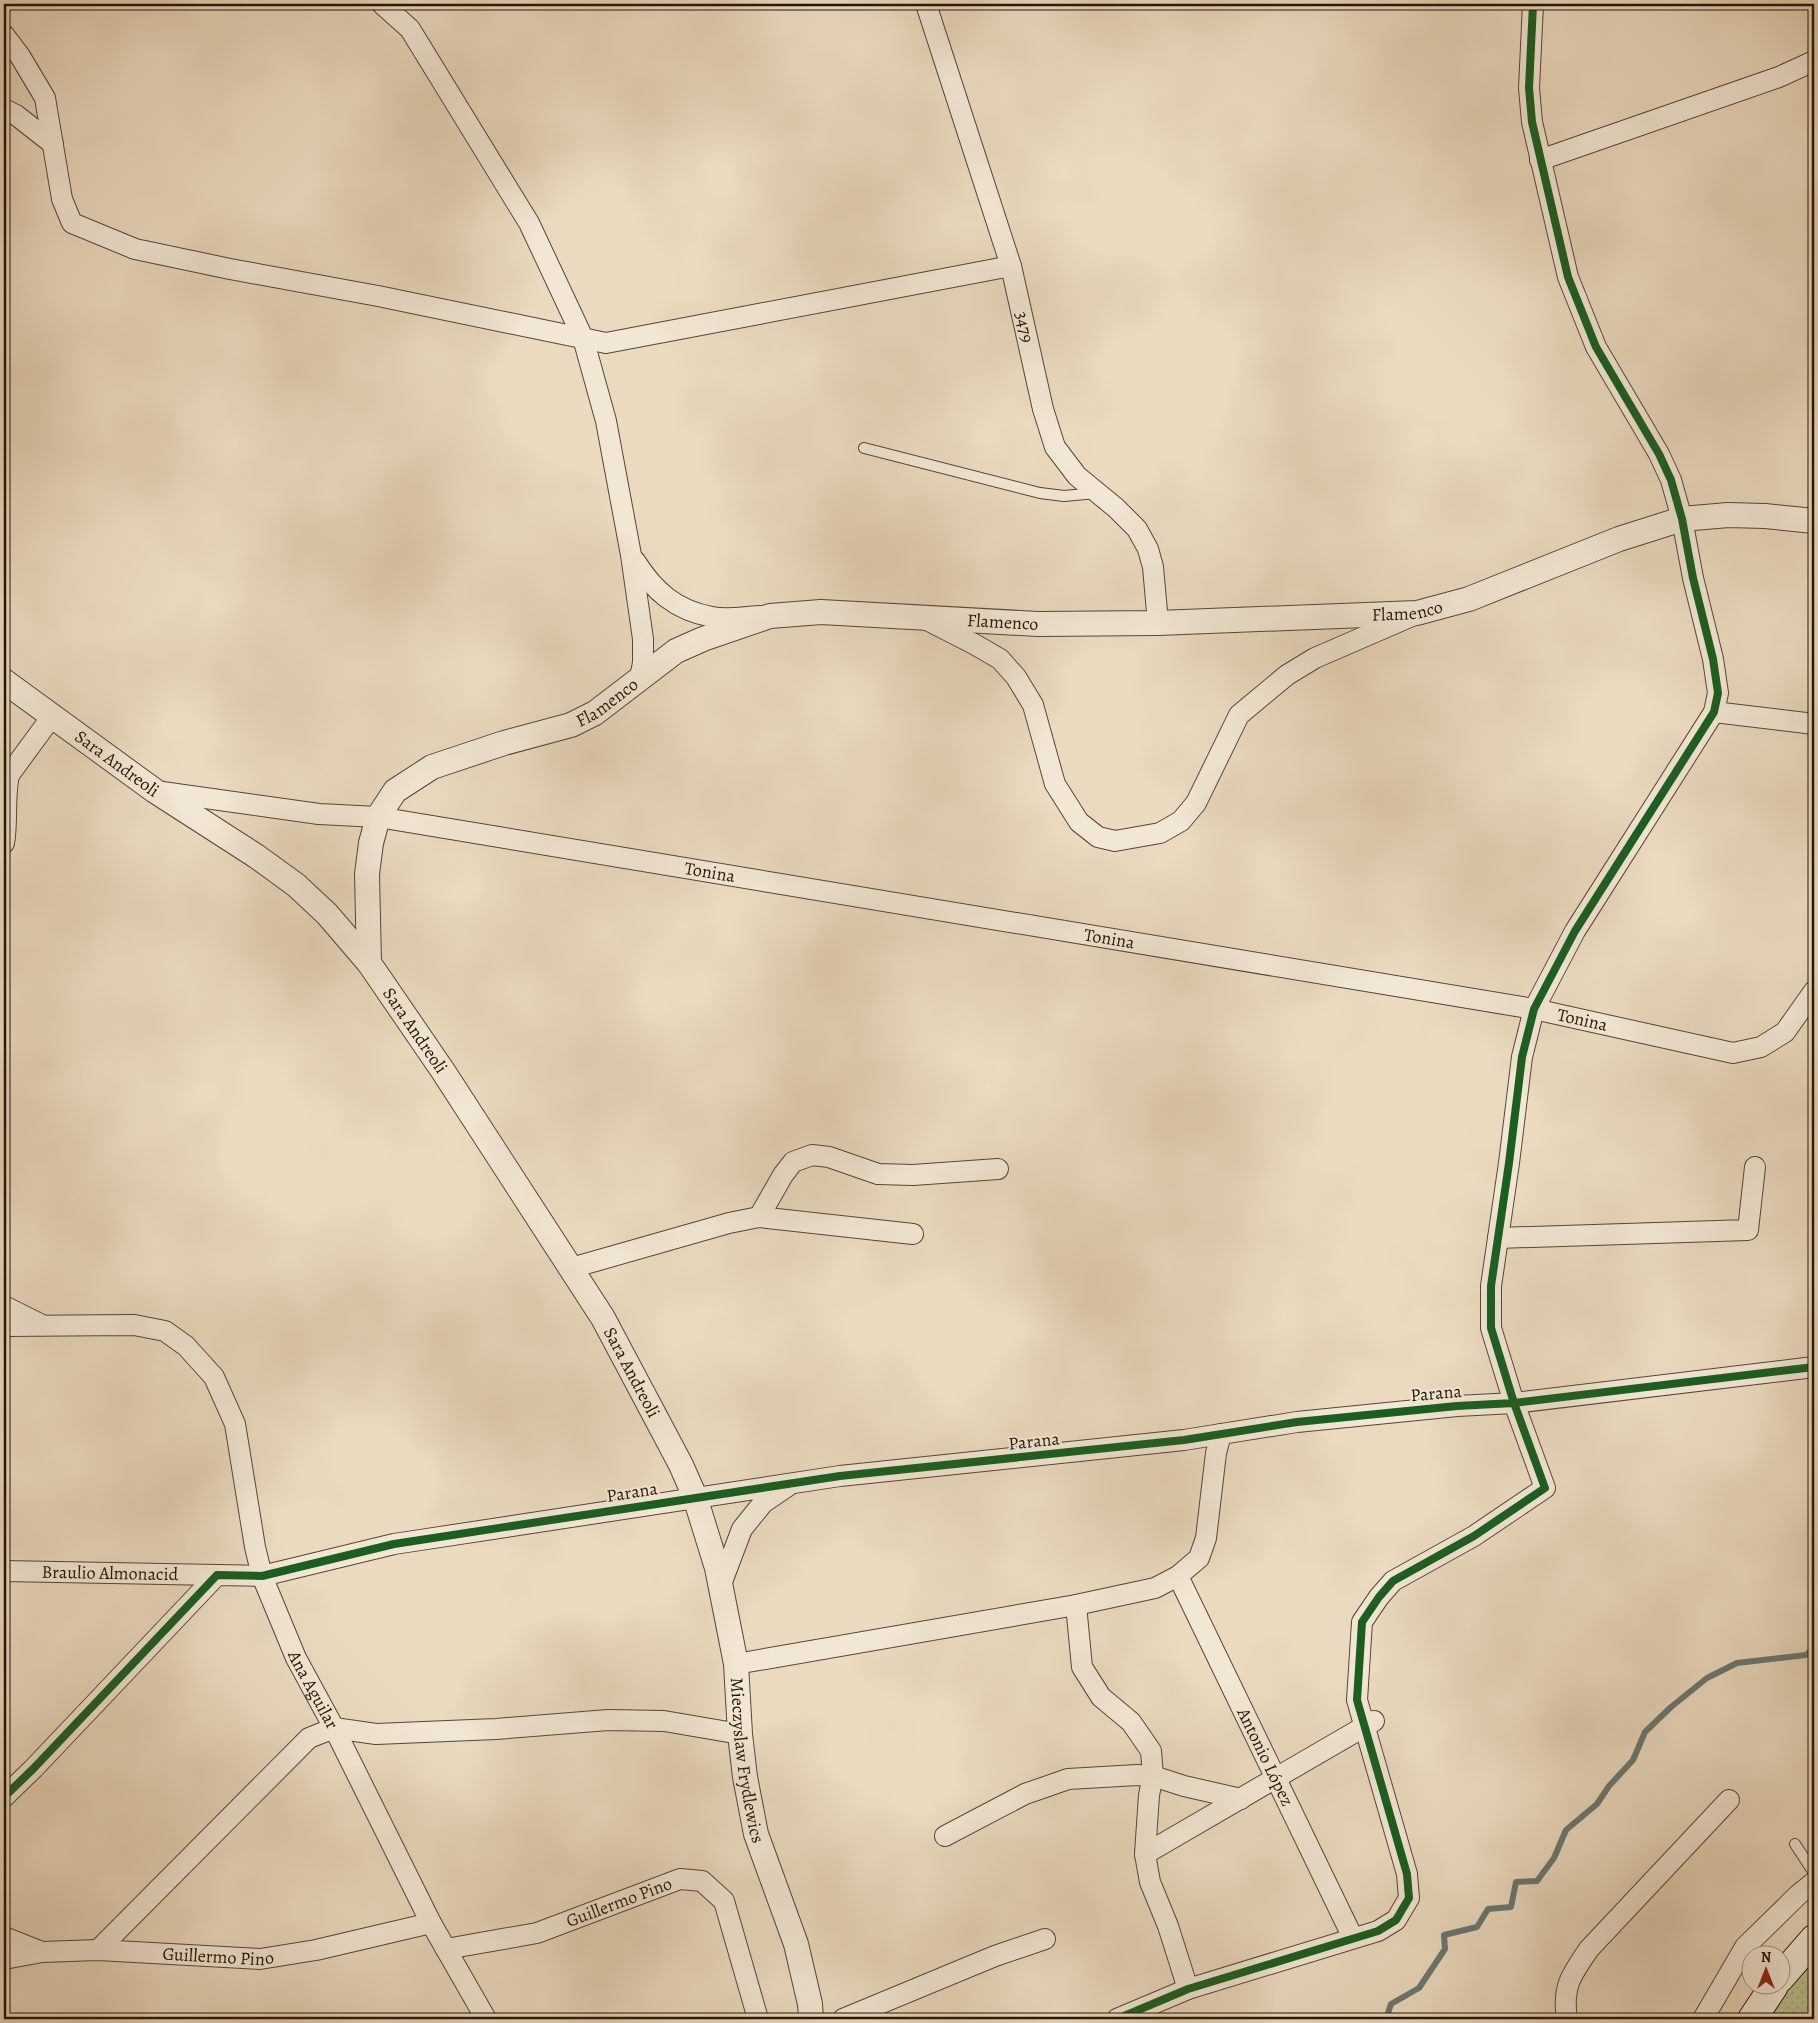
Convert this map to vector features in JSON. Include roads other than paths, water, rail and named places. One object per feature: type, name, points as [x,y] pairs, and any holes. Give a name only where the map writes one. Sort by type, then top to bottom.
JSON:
[{"type":"main road","points":[[1790,1967],[1814,1939]]},
{"type":"main road","points":[[1752,2019],[1767,1996]]},
{"type":"street","points":[[382,4],[410,29],[529,223],[583,338],[606,422],[631,555],[643,639],[643,663],[640,678]]},
{"type":"street","name":"3479","points":[[926,4],[1011,266],[1043,409],[1055,447],[1077,476],[1137,529],[1148,549],[1153,567],[1158,623]]},
{"type":"street","points":[[1117,2019],[1188,1989],[1378,1931],[1396,1920],[1408,1898],[1407,1874],[1369,1724],[1356,1700],[1362,1622],[1379,1597],[1393,1581],[1474,1536],[1545,1488],[1514,1402],[1491,1328],[1490,1286],[1509,1164],[1522,1057],[1534,1009],[1575,931],[1714,712],[1718,693],[1682,519],[1670,480],[1659,454],[1596,347],[1568,277],[1532,122],[1529,88],[1533,4]]},
{"type":"street","points":[[4,35],[20,56],[45,98],[62,199],[72,223],[135,249],[606,343],[1011,266]]},
{"type":"street","points":[[1540,160],[1779,77],[1814,61]]},
{"type":"street","points":[[4,109],[16,115],[53,144]]},
{"type":"street","name":"Flamenco","points":[[369,963],[367,874],[371,843],[378,817],[395,791],[432,767],[504,743],[571,725],[594,713],[676,651],[703,639],[770,616],[821,612],[1038,624],[1158,623],[1417,613],[1469,599],[1618,539],[1682,519],[1728,515],[1765,516],[1814,521]]},
{"type":"street","points":[[631,555],[649,583],[676,605],[713,617],[770,616]]},
{"type":"street","points":[[921,617],[974,644],[1000,660],[1016,677],[1033,705],[1055,784],[1079,822],[1098,837],[1115,841],[1160,833],[1182,821],[1196,802],[1223,743],[1239,715],[1287,675],[1315,658],[1417,613]]},
{"type":"street","name":"Sara Andreoli","points":[[4,681],[155,790],[256,856],[296,885],[327,914],[369,963],[443,1071],[603,1318],[681,1465],[694,1498]]},
{"type":"street","points":[[1714,712],[1814,724]]},
{"type":"street","points":[[4,843],[7,820],[6,787],[8,775],[53,715]]},
{"type":"street","name":"Tonina","points":[[155,790],[319,814],[378,817],[1534,1009],[1733,1053],[1761,1047],[1785,1032],[1814,990]]},
{"type":"street","points":[[760,1217],[793,1162],[812,1155],[828,1158],[878,1174],[913,1175],[998,1169]]},
{"type":"street","points":[[1498,1238],[1748,1230],[1755,1167]]},
{"type":"street","points":[[571,1268],[729,1223],[760,1217],[914,1234]]},
{"type":"street","points":[[4,1306],[45,1326]]},
{"type":"street","name":"Ana Aguilar","points":[[4,1326],[134,1325],[165,1331],[186,1346],[214,1377],[235,1424],[255,1547],[262,1576],[296,1658],[334,1728],[430,1923],[486,2019]]},
{"type":"street","name":"Parana","points":[[217,1575],[262,1576],[394,1544],[840,1476],[978,1463],[1221,1434],[1297,1422],[1514,1402],[1814,1367]]},
{"type":"street","points":[[736,1664],[1076,1605],[1155,1588],[1178,1576],[1199,1558],[1206,1538],[1216,1453],[1221,1434]]},
{"type":"street","points":[[720,1587],[742,1529],[763,1503],[794,1483]]},
{"type":"street","name":"Mieczyslaw Frydlewics","points":[[694,1498],[717,1568],[736,1664],[740,1734],[745,1777],[756,1834],[796,1944],[810,2004],[811,2019]]},
{"type":"street","name":"Braulio Almonacid","points":[[4,1571],[217,1575]]},
{"type":"street","points":[[4,1797],[33,1770],[217,1575]]},
{"type":"street","name":"Antonio López","points":[[1178,1576],[1353,1938]]},
{"type":"street","points":[[1076,1605],[1082,1668],[1101,1696],[1131,1722],[1151,1751],[1153,1776],[1148,1795],[1145,1854],[1150,1882],[1168,1926],[1188,1989]]},
{"type":"street","points":[[98,1950],[309,1738],[334,1728],[376,1734],[496,1729],[608,1720],[664,1721],[740,1734]]},
{"type":"street","points":[[1145,1854],[1369,1724]]},
{"type":"street","points":[[945,1836],[1025,1794],[1068,1779],[1137,1775],[1153,1776],[1184,1786],[1241,1799]]},
{"type":"street","points":[[1568,2019],[1564,2001],[1571,1974],[1589,1949],[1729,1800]]},
{"type":"street","name":"Guillermo Pino","points":[[446,1949],[537,1933],[680,1879],[702,1881],[724,1900],[758,2019]]},
{"type":"street","points":[[1703,2019],[1745,1947],[1814,1882]]},
{"type":"street","name":"Guillermo Pino","points":[[4,1959],[42,1952],[98,1950],[260,1959],[316,1950],[430,1923]]},
{"type":"street","points":[[4,1937],[42,1952]]},
{"type":"street","points":[[843,2019],[996,1956],[1045,1939]]},
{"type":"lane","points":[[864,448],[1040,493],[1064,496],[1098,493]]},
{"type":"lane","points":[[1795,1844],[1814,1873]]},
{"type":"waterway","points":[[1386,2019],[1391,2004],[1419,1988],[1445,1949],[1444,1935],[1477,1927],[1488,1909],[1511,1907],[1516,1882],[1537,1881],[1554,1858],[1566,1830],[1597,1804],[1609,1786],[1633,1760],[1645,1732],[1671,1707],[1707,1678],[1737,1663],[1806,1655],[1814,1648]]}]
